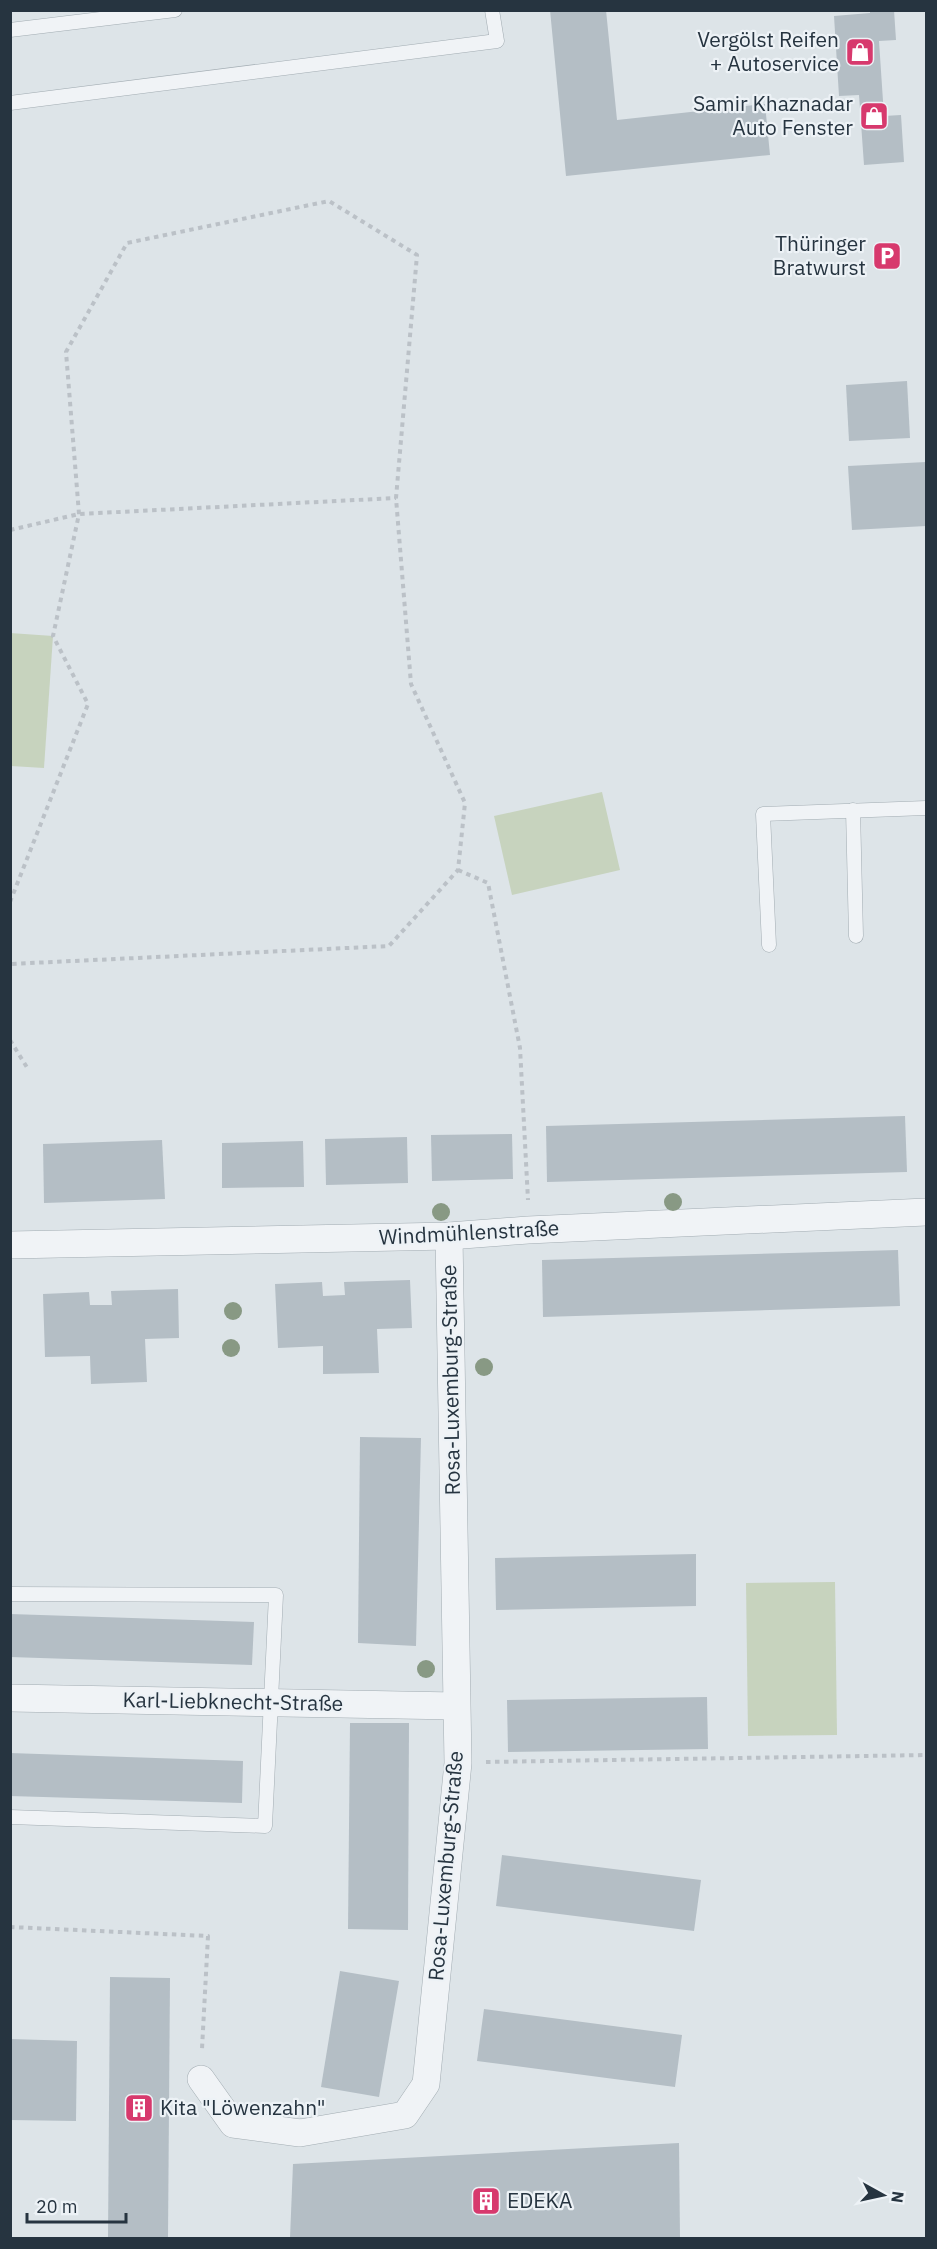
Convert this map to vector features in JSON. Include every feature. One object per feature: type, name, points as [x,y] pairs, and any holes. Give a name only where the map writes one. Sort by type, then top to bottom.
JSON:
[{"type":"street","name":"Windmühlenstraße","points":[[10,1245],[449,1236],[528,1230],[927,1212]]},
{"type":"street","name":"Rosa-Luxemburg-Straße","points":[[201,2079],[233,2124],[300,2133],[405,2115],[426,2084],[458,1763],[449,1236]]},
{"type":"street","name":"Karl-Liebknecht-Straße","points":[[10,1698],[456,1706]]},
{"type":"lane","points":[[10,30],[176,10]]},
{"type":"lane","points":[[10,104],[496,41],[492,10]]},
{"type":"lane","points":[[769,945],[763,814],[927,808]]},
{"type":"lane","points":[[853,810],[856,936]]},
{"type":"lane","points":[[10,1594],[276,1595],[265,1826],[10,1817]]},
{"type":"path","points":[[10,902],[88,704],[53,636],[79,514],[66,352],[127,243],[329,201],[417,255],[396,498],[411,684],[465,802],[458,870],[389,946],[10,964]]},
{"type":"path","points":[[10,530],[79,514],[396,498]]},
{"type":"path","points":[[458,870],[488,883],[520,1048],[528,1176],[528,1230]]},
{"type":"path","points":[[10,1040],[28,1070]]},
{"type":"path","points":[[458,1763],[927,1755]]},
{"type":"path","points":[[10,1927],[208,1936],[201,2079]]},
{"type":"green space","points":[[10,633],[53,636],[44,768],[11,766]]},
{"type":"green space","points":[[602,792],[620,870],[512,895],[494,816]]},
{"type":"green space","points":[[835,1582],[837,1735],[748,1736],[746,1583]]},
{"type":"building","points":[[550,10],[606,10],[617,120],[765,104],[770,155],[566,176]]},
{"type":"building","points":[[870,10],[894,10],[896,40],[879,41],[884,116],[901,115],[904,162],[864,165],[859,95],[839,96],[834,16],[870,13]]},
{"type":"building","points":[[907,381],[910,438],[849,441],[846,385]]},
{"type":"building","points":[[926,462],[926,526],[852,530],[848,466]]},
{"type":"building","points":[[905,1116],[907,1172],[547,1182],[546,1126]]},
{"type":"building","points":[[512,1134],[513,1179],[432,1181],[431,1135]]},
{"type":"building","points":[[407,1137],[408,1183],[326,1185],[325,1139]]},
{"type":"building","points":[[162,1140],[165,1199],[44,1203],[43,1144]]},
{"type":"building","points":[[303,1141],[304,1187],[222,1188],[222,1143]]},
{"type":"building","points":[[898,1250],[900,1306],[543,1317],[542,1260]]},
{"type":"building","points":[[410,1280],[412,1328],[377,1329],[379,1373],[323,1374],[323,1346],[278,1348],[275,1284],[322,1282],[323,1296],[345,1295],[344,1282]]},
{"type":"building","points":[[178,1289],[179,1338],[145,1339],[147,1382],[91,1384],[90,1356],[45,1357],[43,1294],[89,1292],[90,1305],[112,1305],[111,1291]]},
{"type":"building","points":[[360,1437],[421,1438],[416,1646],[358,1643]]},
{"type":"building","points":[[696,1554],[696,1606],[496,1610],[495,1558]]},
{"type":"building","points":[[10,1614],[254,1622],[252,1665],[10,1657]]},
{"type":"building","points":[[707,1697],[708,1749],[508,1752],[507,1700]]},
{"type":"building","points":[[350,1723],[409,1723],[408,1930],[348,1929]]},
{"type":"building","points":[[10,1753],[243,1761],[242,1803],[10,1796]]},
{"type":"building","points":[[502,1855],[701,1880],[694,1931],[496,1906]]},
{"type":"building","points":[[340,1971],[399,1981],[379,2097],[321,2087]]},
{"type":"building","name":"Kita \"Löwenzahn\"","points":[[110,1977],[170,1978],[168,2238],[108,2238]]},
{"type":"building","points":[[484,2009],[682,2035],[675,2087],[477,2061]]},
{"type":"building","points":[[10,2039],[77,2041],[76,2121],[10,2120]]},
{"type":"building","name":"EDEKA","points":[[679,2143],[680,2238],[290,2238],[293,2164]]},
{"type":"place","name":"Vergölst Reifen + Autoservice","points":[[860,52]]},
{"type":"place","name":"Samir Khaznadar Auto Fenster","points":[[874,116]]},
{"type":"place","name":"Thüringer Bratwurst","points":[[887,256]]},
{"type":"place","name":"Kita \"Löwenzahn\"","points":[[139,2108]]},
{"type":"place","name":"EDEKA","points":[[486,2201]]}]
